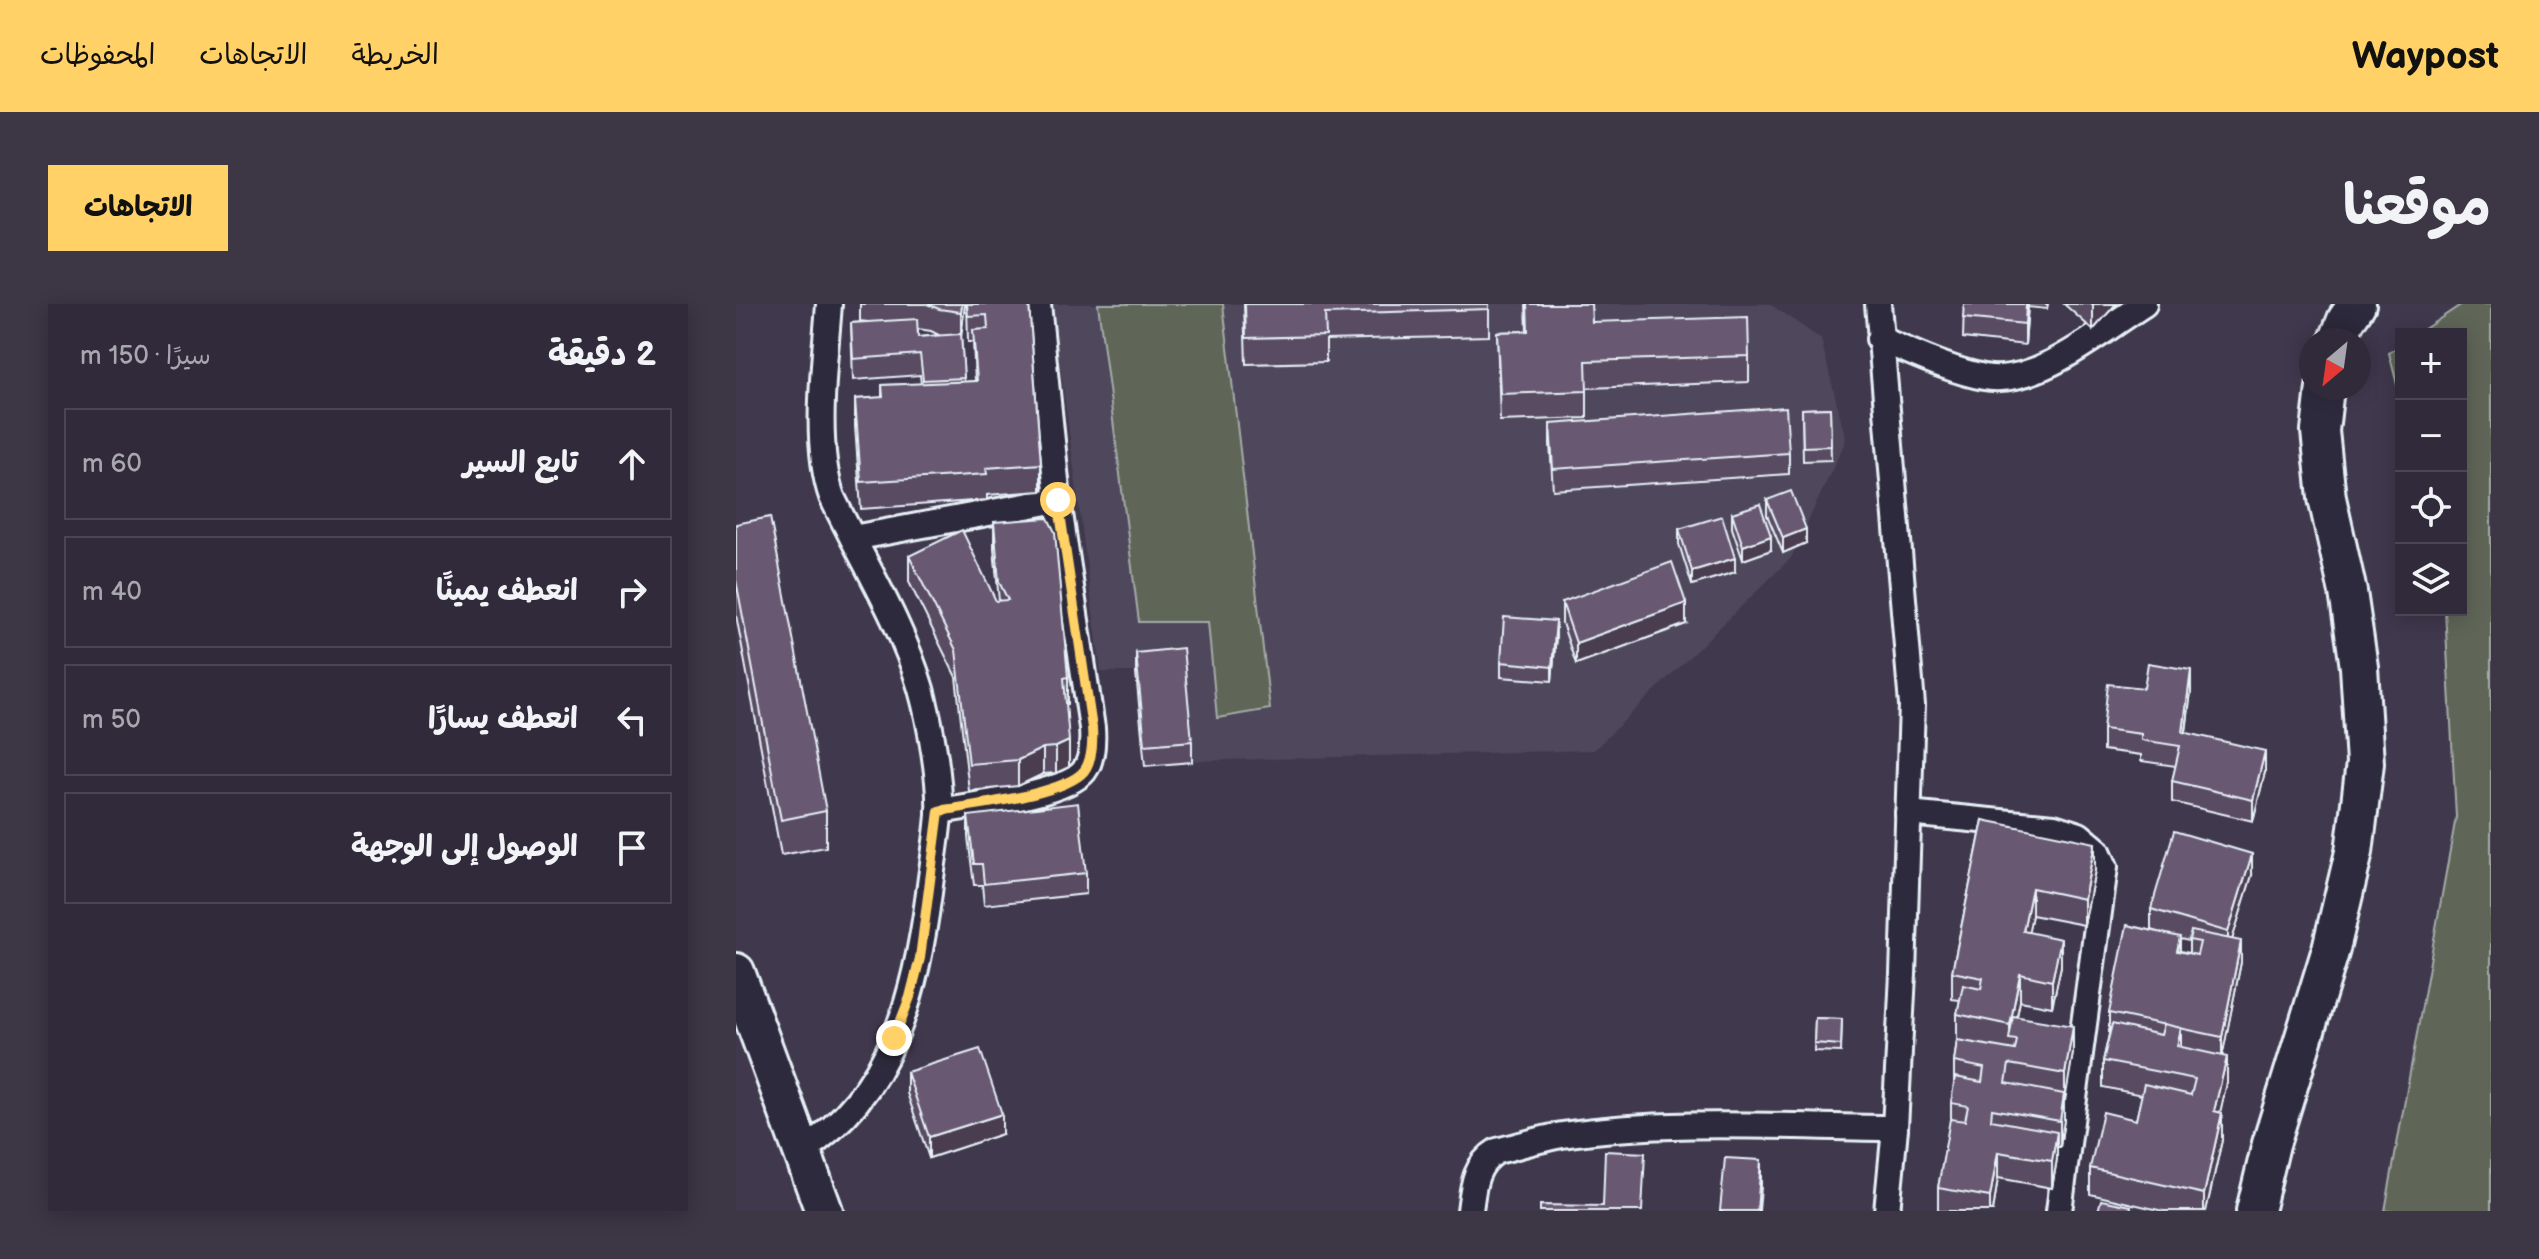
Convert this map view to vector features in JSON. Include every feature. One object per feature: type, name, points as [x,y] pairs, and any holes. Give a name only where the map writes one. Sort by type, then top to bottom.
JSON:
[{"type":"main road","points":[[2343,328],[2357,304]]},
{"type":"main road","points":[[2255,1211],[2271,1144],[2331,949],[2354,852],[2365,763],[2359,667],[2348,592],[2327,498],[2320,431],[2324,400]]},
{"type":"main road","points":[[736,972],[824,1211]]},
{"type":"street","points":[[803,1150],[825,1136],[848,1113],[870,1084],[894,1038],[910,997],[920,958],[939,811],[929,722],[920,686],[903,641],[832,497],[825,472],[824,376],[829,304]]},
{"type":"street","points":[[939,811],[1065,785],[1084,771],[1089,761],[1092,728],[1058,500],[1038,304]]},
{"type":"street","points":[[1878,304],[1912,705],[1903,974],[1887,1211]]},
{"type":"street","points":[[1879,339],[1985,377],[2016,377],[2046,367],[2144,304]]},
{"type":"street","points":[[853,538],[1058,500]]},
{"type":"street","points":[[1908,813],[2054,827],[2079,835],[2098,851],[2105,867],[2059,1211]]},
{"type":"street","points":[[1470,1211],[1477,1171],[1488,1156],[1559,1136],[1596,1131],[1704,1127],[1895,1128]]},
{"type":"shaded area","points":[[1052,304],[1770,304],[1821,339],[1846,440],[1791,558],[1594,750],[1194,761],[1183,672],[1101,672]]},
{"type":"green space","points":[[1098,304],[1223,304],[1270,709],[1217,718],[1208,622],[1139,622]]},
{"type":"green space","points":[[2462,304],[2491,304],[2491,1211],[2385,1211],[2456,817],[2445,616],[2467,616],[2467,328],[2426,328]]},
{"type":"green space","points":[[2395,349],[2395,376],[2389,353]]},
{"type":"building","points":[[927,304],[962,304],[961,312]]},
{"type":"building","points":[[967,304],[1029,304],[1041,464],[986,468],[987,474],[861,482],[855,399],[883,397],[882,385],[977,381],[973,330],[988,329],[987,315],[968,316]]},
{"type":"building","points":[[1245,304],[1489,304],[1489,309],[1325,314],[1326,336],[1246,338]]},
{"type":"building","points":[[1527,304],[1591,304],[1592,322],[1748,317],[1749,356],[1586,361],[1587,391],[1500,394],[1497,332],[1528,331]]},
{"type":"building","points":[[1964,304],[2026,304],[2025,324],[1963,318]]},
{"type":"building","points":[[917,319],[918,337],[961,334],[964,378],[923,380],[920,354],[853,359],[851,323]]},
{"type":"building","points":[[1786,407],[1789,453],[1553,469],[1550,424]]},
{"type":"building","points":[[1830,408],[1831,446],[1803,447],[1802,409]]},
{"type":"building","points":[[1791,491],[1806,529],[1783,538],[1767,500]]},
{"type":"building","points":[[1760,504],[1771,536],[1743,546],[1732,513]]},
{"type":"building","points":[[1722,516],[1735,558],[1692,571],[1679,529]]},
{"type":"building","points":[[770,517],[826,811],[781,820],[736,580],[736,524]]},
{"type":"building","points":[[1048,518],[1055,532],[1068,677],[1064,678],[1069,741],[1056,747],[1043,748],[1018,760],[969,764],[956,650],[909,556],[962,530],[996,601],[1008,600],[999,582],[994,522]]},
{"type":"building","points":[[1672,562],[1686,603],[1576,643],[1562,602]]},
{"type":"building","points":[[1504,617],[1556,621],[1552,667],[1501,662]]},
{"type":"building","points":[[1183,648],[1192,741],[1145,745],[1136,653]]},
{"type":"building","points":[[2148,663],[2191,670],[2183,732],[2265,751],[2253,800],[2172,781],[2180,746],[2141,740],[2141,734],[2103,729],[2108,684],[2144,688]]},
{"type":"building","points":[[1078,803],[1086,873],[984,884],[982,864],[974,864],[968,816]]},
{"type":"building","points":[[1983,820],[2095,843],[2084,899],[2032,888],[2023,931],[2061,939],[2052,981],[2020,974],[2010,1025],[1957,1014],[1963,985],[1981,989],[1983,978],[1952,972]]},
{"type":"building","points":[[2174,831],[2252,854],[2228,932],[2151,909]]},
{"type":"building","points":[[2127,925],[2180,937],[2177,951],[2197,955],[2200,942],[2189,940],[2191,931],[2241,941],[2222,1037],[2109,1013]]},
{"type":"building","points":[[2013,1016],[2073,1026],[2065,1074],[2009,1064],[2006,1083],[2064,1094],[2060,1121],[1992,1109],[1991,1120],[2057,1132],[2052,1161],[1998,1152],[1990,1197],[1938,1188],[1950,1119],[1965,1121],[1968,1106],[1951,1103],[1955,1077],[1982,1082],[1984,1068],[1954,1062],[1957,1040],[2015,1050],[2017,1040],[2009,1039]]},
{"type":"building","points":[[1815,1018],[1842,1019],[1841,1045],[1814,1043]]},
{"type":"building","points":[[2112,1024],[2161,1035],[2164,1024],[2181,1028],[2177,1046],[2227,1057],[2214,1111],[2222,1113],[2204,1194],[2090,1168],[2103,1112],[2136,1120],[2144,1084],[2191,1095],[2195,1079],[2103,1061]]},
{"type":"building","points":[[980,1049],[1002,1114],[929,1137],[907,1072]]},
{"type":"building","points":[[1605,1151],[1645,1153],[1642,1211],[1540,1211],[1540,1205],[1603,1206]]},
{"type":"building","points":[[1725,1158],[1761,1160],[1757,1211],[1720,1211]]},
{"type":"building","points":[[2101,1200],[2131,1206],[2130,1211],[2098,1211]]},
{"type":"route","points":[[894,1038],[910,997],[920,958],[939,811],[1065,785],[1084,771],[1089,761],[1092,728],[1058,500]]}]
